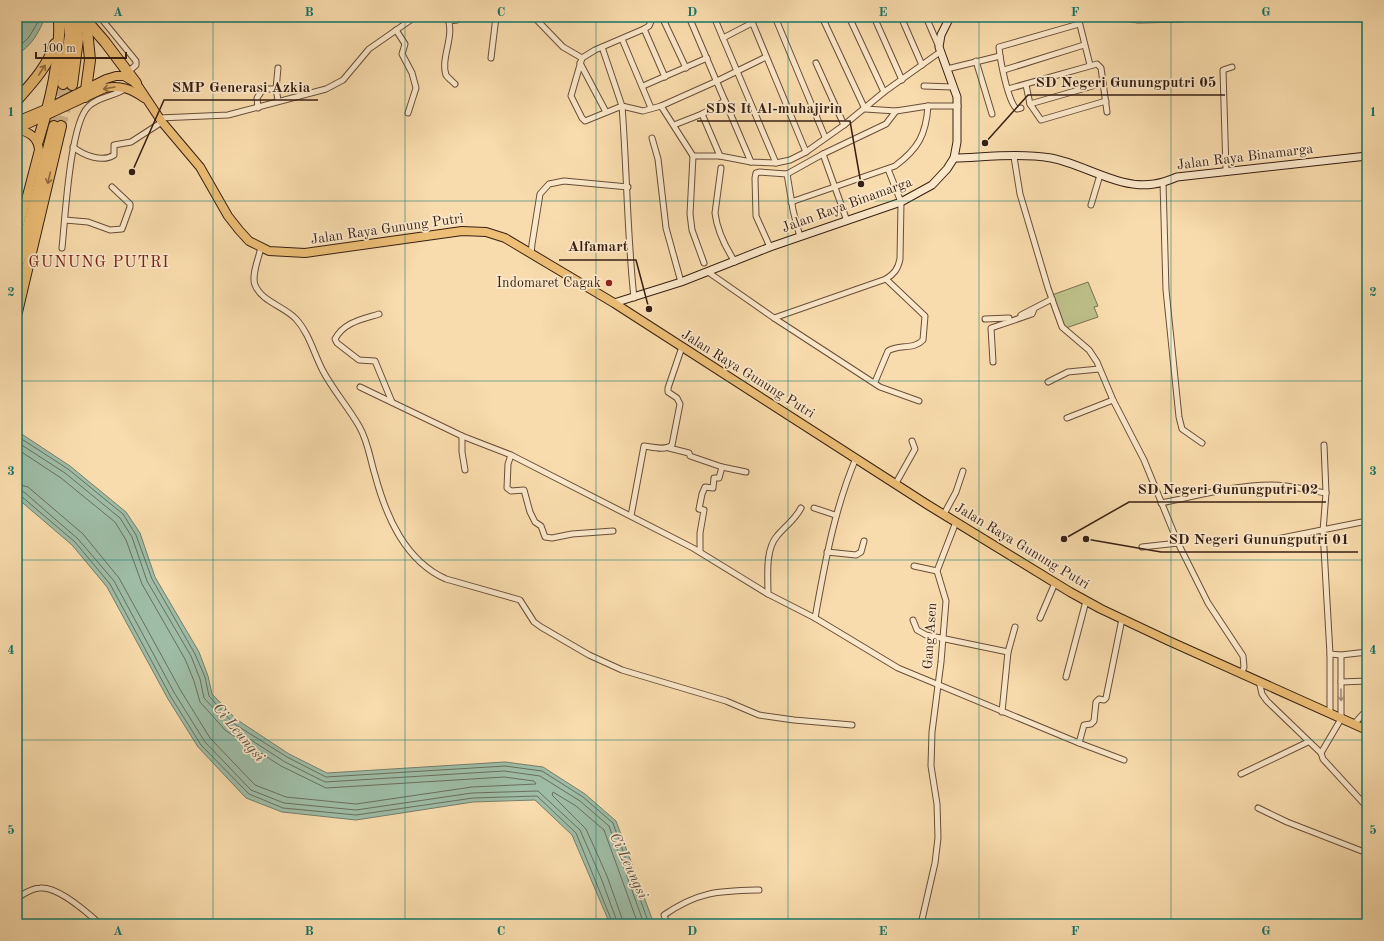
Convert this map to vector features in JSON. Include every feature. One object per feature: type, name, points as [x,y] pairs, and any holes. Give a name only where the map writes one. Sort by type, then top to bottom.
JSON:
[{"type":"highway","points":[[68,17],[69,43],[67,84],[78,45],[83,18]]},
{"type":"highway","points":[[83,18],[128,72],[136,84]]},
{"type":"highway","points":[[83,18],[90,60],[86,93]]},
{"type":"highway","points":[[17,100],[39,75],[50,58],[59,21]]},
{"type":"highway","points":[[38,141],[47,112],[58,52],[59,21]]},
{"type":"highway","points":[[17,269],[57,126],[17,312]]},
{"type":"main road","points":[[17,129],[116,76],[129,78],[136,84]]},
{"type":"main road","name":"Jalan Raya Gunung Putri","points":[[136,84],[161,120],[200,167],[228,216],[249,241],[261,247],[278,252],[305,253],[428,235],[475,231],[486,232],[505,238],[614,303],[956,522],[1055,583],[1122,619],[1242,672],[1259,682],[1367,730]]},
{"type":"main road","points":[[86,93],[114,86],[126,88],[145,98]]},
{"type":"main road","points":[[17,121],[47,112]]},
{"type":"main road","points":[[17,129],[26,132],[38,141],[39,150],[17,234]]},
{"type":"street","points":[[100,17],[136,61],[136,65],[128,72]]},
{"type":"street","points":[[73,147],[84,154],[109,158],[114,155],[114,146],[132,142],[161,120],[228,115],[258,108],[278,100],[320,91],[338,84],[369,49],[415,17]]},
{"type":"street","points":[[455,84],[448,77],[445,69],[450,30],[448,19],[455,21],[462,17]]},
{"type":"street","points":[[491,58],[496,17]]},
{"type":"street","points":[[534,17],[564,47],[581,61],[606,112]]},
{"type":"street","points":[[653,17],[649,26],[602,47],[581,61],[571,96],[585,121],[622,106],[638,111],[661,106],[718,81],[736,70],[766,57]]},
{"type":"street","points":[[662,17],[686,68]]},
{"type":"street","points":[[689,17],[718,81],[751,162]]},
{"type":"street","points":[[714,17],[776,163]]},
{"type":"street","points":[[750,17],[806,152]]},
{"type":"street","points":[[775,17],[825,137]]},
{"type":"street","points":[[822,17],[865,109]]},
{"type":"street","points":[[849,17],[884,92]]},
{"type":"street","points":[[874,17],[902,80]]},
{"type":"street","points":[[901,17],[922,65]]},
{"type":"street","points":[[926,17],[954,87],[958,106],[958,142],[954,158]]},
{"type":"street","points":[[693,156],[720,156],[751,162],[776,163],[790,160],[806,152],[922,65],[939,49],[941,35],[950,17]]},
{"type":"street","points":[[1090,65],[1079,24],[1080,17],[1094,17]]},
{"type":"street","points":[[1119,17],[1138,20],[1182,19]]},
{"type":"street","points":[[723,38],[752,23]]},
{"type":"street","points":[[1021,108],[1017,109],[1014,106],[1008,89],[999,47],[1079,24]]},
{"type":"street","points":[[644,29],[665,77]]},
{"type":"street","points":[[396,30],[405,44],[402,54],[412,73],[416,88],[408,113]]},
{"type":"street","points":[[622,39],[651,108]]},
{"type":"street","points":[[1004,70],[1084,45]]},
{"type":"street","points":[[602,47],[622,106],[628,187],[628,247],[634,298]]},
{"type":"street","points":[[947,69],[1000,56]]},
{"type":"street","points":[[643,86],[707,58]]},
{"type":"street","points":[[976,61],[992,114]]},
{"type":"street","points":[[816,63],[844,125]]},
{"type":"street","points":[[1008,89],[1095,64],[1099,66],[1107,112]]},
{"type":"street","points":[[1226,171],[1223,70],[1232,67]]},
{"type":"street","points":[[278,68],[276,89],[278,100]]},
{"type":"street","points":[[1030,104],[1103,83]]},
{"type":"street","points":[[1026,85],[1030,104],[1041,120],[1106,102]]},
{"type":"street","points":[[924,86],[954,87]]},
{"type":"street","points":[[62,248],[73,147],[79,122],[88,106],[107,96],[120,93],[126,88]]},
{"type":"street","points":[[258,108],[257,98],[263,89],[276,89]]},
{"type":"street","points":[[674,125],[702,114],[725,101]]},
{"type":"street","points":[[661,106],[693,156],[691,225],[704,263]]},
{"type":"street","points":[[865,109],[896,111],[928,106],[958,106]]},
{"type":"street","points":[[791,202],[895,166],[909,156],[918,144],[927,125],[928,106]]},
{"type":"street","points":[[770,248],[756,216],[756,173],[787,174],[823,154],[886,124],[896,111]]},
{"type":"street","points":[[702,114],[720,156]]},
{"type":"street","points":[[652,138],[658,159],[666,228],[681,282]]},
{"type":"street","points":[[823,154],[847,221]]},
{"type":"street","name":"Jalan Raya Binamarga","points":[[614,303],[634,298],[681,282],[800,237],[901,202],[932,185],[947,169],[954,158],[1014,157],[1053,159],[1100,175],[1143,184],[1163,182],[1177,177],[1367,156]]},
{"type":"street","points":[[1014,157],[1020,194],[1062,327],[1089,350],[1099,369],[1144,460],[1178,543],[1208,603],[1243,656],[1244,667],[1242,672]]},
{"type":"street","points":[[721,168],[715,213],[716,220],[729,253],[736,262]]},
{"type":"street","points":[[774,318],[886,279],[893,275],[898,268],[901,202],[888,169]]},
{"type":"street","points":[[787,174],[791,202],[800,237]]},
{"type":"street","points":[[1091,204],[1100,175]]},
{"type":"street","points":[[531,254],[540,194],[549,184],[564,181],[628,187]]},
{"type":"street","points":[[1163,182],[1166,290],[1178,417],[1182,429],[1202,443]]},
{"type":"street","points":[[65,220],[88,222],[110,230],[122,229],[130,207],[127,200],[112,187]]},
{"type":"street","points":[[261,247],[254,278],[257,290],[261,296],[278,305],[297,320],[332,387],[360,427],[388,514],[407,548],[421,563],[446,579],[520,600],[534,622],[541,627],[589,655],[622,670],[726,701],[770,717],[852,725]]},
{"type":"street","points":[[708,272],[774,318],[875,382],[886,391],[919,401]]},
{"type":"street","points":[[875,382],[888,351],[896,347],[917,345],[923,340],[926,320],[921,310],[886,279]]},
{"type":"street","points":[[985,319],[1005,319],[1018,316],[1052,299]]},
{"type":"street","points":[[993,362],[991,328],[1032,314],[1034,309]]},
{"type":"street","points":[[380,314],[351,323],[338,334],[335,339],[337,343],[359,360],[375,361],[392,402]]},
{"type":"street","points":[[669,448],[672,445],[680,404],[677,398],[668,392],[668,388],[682,347]]},
{"type":"street","points":[[1048,382],[1068,372],[1099,369]]},
{"type":"street","points":[[360,386],[462,436],[510,455],[700,551],[768,594],[815,618],[898,668],[1079,744],[1124,760]]},
{"type":"street","points":[[1067,418],[1113,400]]},
{"type":"street","points":[[462,436],[462,452],[465,470]]},
{"type":"street","points":[[896,483],[915,448],[912,441]]},
{"type":"street","points":[[1324,445],[1326,493],[1323,531],[1330,654],[1330,713]]},
{"type":"street","points":[[631,516],[644,446],[669,448],[689,453],[690,456],[722,467],[746,472]]},
{"type":"street","points":[[510,455],[507,488],[511,491],[524,490],[530,512],[535,522],[542,526],[544,537],[552,538],[572,534],[613,531]]},
{"type":"street","points":[[815,618],[835,515],[844,485],[856,458]]},
{"type":"street","points":[[700,551],[701,526],[704,513],[704,510],[699,509],[702,494],[705,487],[712,488],[714,478],[719,478],[722,467]]},
{"type":"street","points":[[944,514],[956,492],[962,471]]},
{"type":"street","points":[[1161,503],[1214,492],[1270,485],[1291,486],[1326,493]]},
{"type":"street","points":[[768,594],[769,562],[772,543],[777,536],[795,519],[801,508]]},
{"type":"street","points":[[814,508],[835,515]]},
{"type":"street","points":[[1267,542],[1367,521]]},
{"type":"street","points":[[914,566],[937,571],[956,522]]},
{"type":"street","points":[[827,552],[856,555],[861,552],[864,541]]},
{"type":"street","points":[[1142,547],[1178,543]]},
{"type":"street","name":"Gang Asen","points":[[921,924],[935,863],[938,838],[937,804],[931,766],[932,732],[946,602],[937,571]]},
{"type":"street","points":[[1040,618],[1055,583]]},
{"type":"street","points":[[1066,677],[1086,600]]},
{"type":"street","points":[[1079,744],[1084,724],[1091,724],[1094,721],[1096,702],[1106,698],[1122,619]]},
{"type":"street","points":[[912,620],[918,632],[1008,652]]},
{"type":"street","points":[[1002,712],[1008,652],[1015,627]]},
{"type":"street","points":[[1330,654],[1341,655],[1367,652]]},
{"type":"street","points":[[1321,753],[1341,719],[1341,655]]},
{"type":"street","points":[[1340,682],[1367,681]]},
{"type":"street","points":[[1259,682],[1262,694],[1267,701],[1321,753],[1323,759],[1367,807]]},
{"type":"street","points":[[1354,724],[1363,714],[1367,715]]},
{"type":"street","points":[[1241,774],[1308,742]]},
{"type":"street","points":[[1258,808],[1287,822],[1367,853]]},
{"type":"street","points":[[17,898],[32,890],[46,888],[76,903],[100,924]]},
{"type":"street","points":[[667,924],[664,915],[699,896],[721,890],[759,890]]},
{"type":"green space","points":[[1088,282],[1098,306],[1094,307],[1098,317],[1066,328],[1063,325],[1052,295]]},
{"type":"water","points":[[17,17],[45,17],[31,43],[17,54]]},
{"type":"water","name":"Ci Leungsi","points":[[17,431],[70,466],[126,512],[140,533],[155,577],[199,652],[208,676],[212,694],[236,719],[289,754],[327,773],[505,762],[543,767],[585,794],[616,821],[654,924],[610,924],[572,835],[535,800],[473,802],[356,820],[282,812],[246,798],[198,747],[168,699],[107,587],[72,545],[17,498]]},
{"type":"tunnel","points":[[54,126],[63,84]]},
{"type":"tunnel","points":[[61,126],[72,85]]},
{"type":"place","name":"SD Negeri Gunungputri 05","points":[[985,143]]},
{"type":"place","name":"SMP Generasi Azkia","points":[[132,172]]},
{"type":"place","name":"SDS It Al-muhajirin","points":[[861,184]]},
{"type":"place","name":"Indomaret Cagak","points":[[609,283]]},
{"type":"place","name":"Alfamart","points":[[649,309]]},
{"type":"place","name":"SD Negeri Gunungputri 02","points":[[1064,539]]},
{"type":"place","name":"SD Negeri Gunungputri 01","points":[[1086,539]]},
{"type":"district","name":"GUNUNG PUTRI","points":[[99,263]]}]
